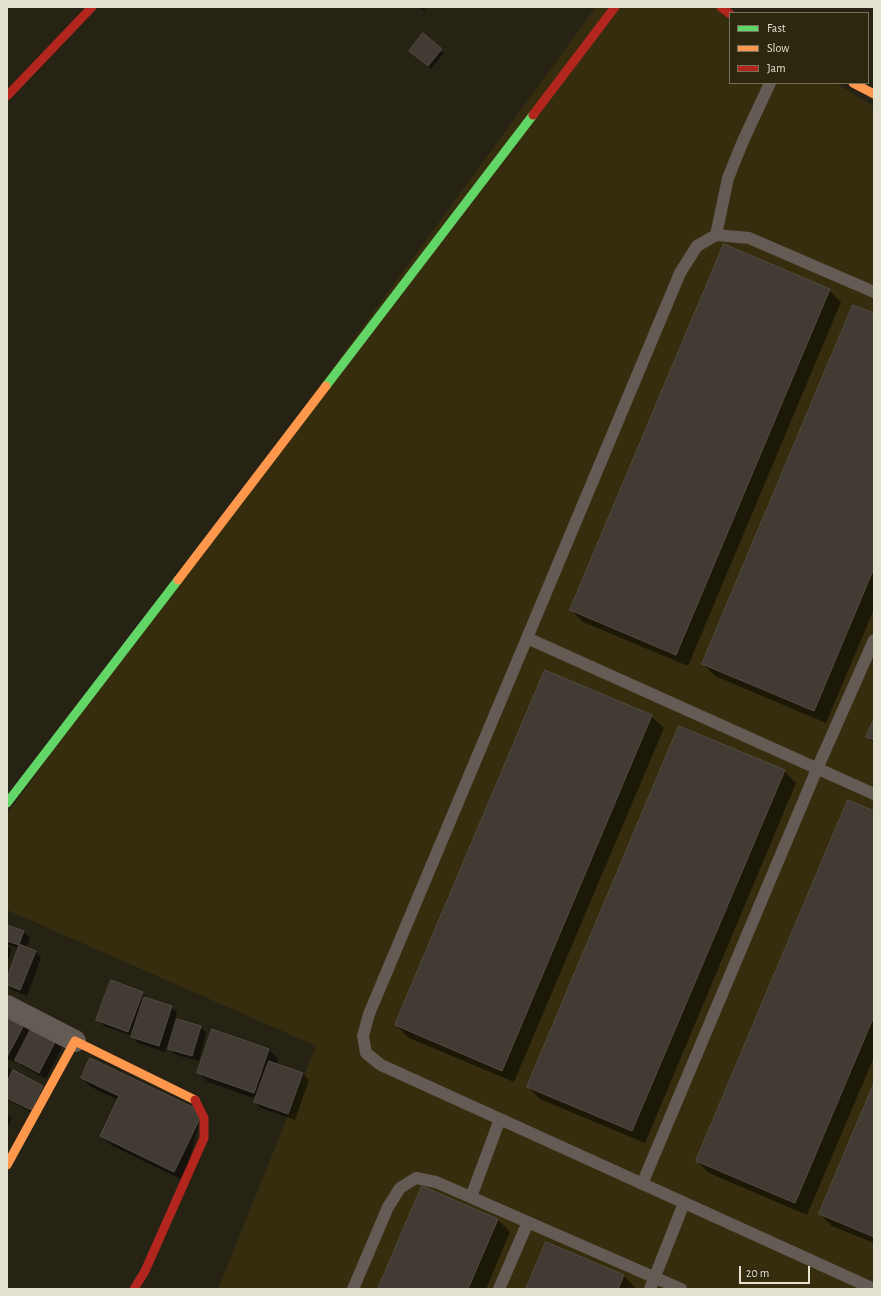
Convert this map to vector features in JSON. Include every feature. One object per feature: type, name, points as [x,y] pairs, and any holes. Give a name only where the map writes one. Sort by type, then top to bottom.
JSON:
[{"type":"street","points":[[7,96],[92,7]]},
{"type":"street","points":[[7,803],[616,7]]},
{"type":"street","points":[[721,7],[729,13]]},
{"type":"street","points":[[855,84],[874,94]]},
{"type":"street","points":[[7,1006],[195,1100],[203,1111],[207,1123],[204,1138],[145,1271],[134,1289]]},
{"type":"street","points":[[7,1165],[75,1041]]},
{"type":"lane","points":[[716,235],[728,178],[743,141],[770,84]]},
{"type":"lane","points":[[874,292],[749,238],[716,235],[697,246],[680,273],[369,1014],[363,1036],[366,1053],[381,1065],[874,1289]]},
{"type":"lane","points":[[527,638],[874,794]]},
{"type":"lane","points":[[642,1184],[817,769],[874,640]]},
{"type":"lane","points":[[470,1197],[500,1119]]},
{"type":"lane","points":[[353,1289],[388,1207],[400,1188],[416,1178],[436,1182],[681,1289]]},
{"type":"lane","points":[[650,1289],[684,1203]]},
{"type":"lane","points":[[499,1289],[528,1222]]},
{"type":"shaded area","points":[[596,7],[716,7],[729,15],[729,84],[838,84],[874,107],[874,1289],[218,1289],[316,1046],[7,910],[7,814]]},
{"type":"building","points":[[423,33],[442,49],[428,66],[409,51]]},
{"type":"building","points":[[724,244],[830,289],[676,655],[570,610]]},
{"type":"building","points":[[853,305],[874,313],[874,568],[814,711],[702,664]]},
{"type":"building","points":[[545,670],[652,715],[502,1071],[395,1025]]},
{"type":"building","points":[[874,719],[874,740],[866,737]]},
{"type":"building","points":[[679,726],[785,770],[632,1131],[527,1087]]},
{"type":"building","points":[[848,800],[874,811],[874,1016],[795,1203],[696,1161]]},
{"type":"building","points":[[7,925],[24,931],[19,944],[36,951],[20,990],[7,985],[7,978],[19,945],[7,941]]},
{"type":"building","points":[[111,980],[143,992],[128,1032],[96,1020]]},
{"type":"building","points":[[144,997],[172,1006],[159,1046],[131,1037]]},
{"type":"building","points":[[7,1014],[25,1023],[7,1057]]},
{"type":"building","points":[[177,1019],[201,1026],[192,1056],[168,1049]]},
{"type":"building","points":[[33,1025],[57,1038],[39,1073],[15,1060]]},
{"type":"building","points":[[212,1029],[269,1049],[254,1093],[197,1073]]},
{"type":"building","points":[[90,1058],[203,1112],[174,1172],[100,1136],[119,1096],[81,1078]]},
{"type":"building","points":[[269,1061],[303,1073],[288,1114],[254,1102]]},
{"type":"building","points":[[13,1070],[43,1086],[31,1110],[7,1098],[7,1082]]},
{"type":"building","points":[[874,1083],[874,1237],[819,1214]]},
{"type":"building","points":[[422,1186],[498,1219],[468,1289],[378,1289]]},
{"type":"building","points":[[546,1242],[624,1275],[618,1289],[526,1289]]},
{"type":"traffic: fast","points":[[326,386],[533,115]]},
{"type":"traffic: fast","points":[[7,803],[178,580]]},
{"type":"traffic: slow","points":[[855,84],[874,94]]},
{"type":"traffic: slow","points":[[178,580],[326,386]]},
{"type":"traffic: slow","points":[[7,1165],[75,1041],[195,1100]]},
{"type":"traffic: jam","points":[[7,96],[92,7]]},
{"type":"traffic: jam","points":[[533,115],[615,7]]},
{"type":"traffic: jam","points":[[721,7],[729,13]]},
{"type":"traffic: jam","points":[[134,1289],[145,1271],[204,1138],[204,1118],[195,1100]]}]
